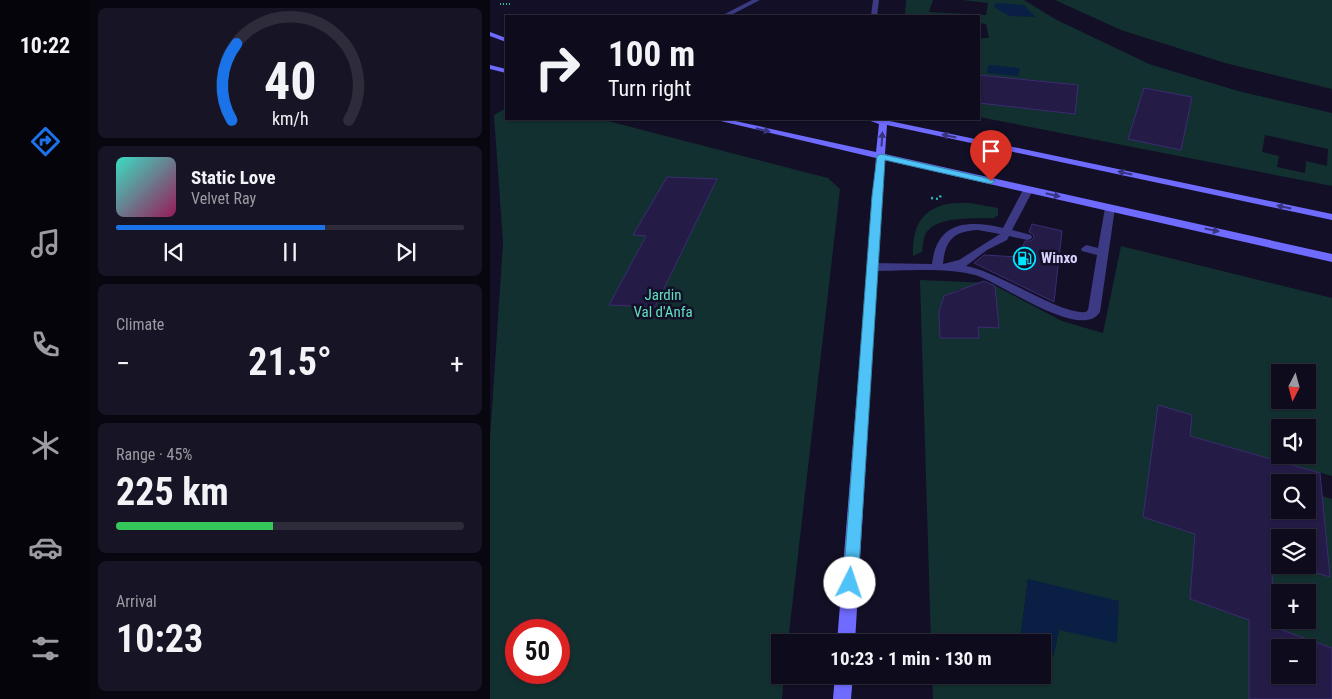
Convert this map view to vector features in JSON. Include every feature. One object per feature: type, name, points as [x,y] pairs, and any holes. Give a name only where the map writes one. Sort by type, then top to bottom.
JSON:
[{"type":"main road","points":[[490,34],[505,40]]},
{"type":"main road","points":[[490,67],[505,71]]},
{"type":"main road","points":[[720,120],[1332,258]]},
{"type":"main road","points":[[847,634],[883,120],[1332,218]]},
{"type":"main road","points":[[842,699],[843,684]]},
{"type":"street","points":[[726,15],[757,0]]},
{"type":"street","points":[[874,15],[876,0]]},
{"type":"street","points":[[872,267],[937,268],[951,267],[963,263],[983,248],[1003,238],[1028,190]]},
{"type":"street","points":[[951,267],[978,272],[1063,313],[1081,317],[1089,316],[1094,312],[1110,208]]},
{"type":"street","points":[[937,268],[940,249],[945,239],[953,231],[966,226],[982,227],[1027,237]]},
{"type":"street","points":[[1086,250],[1103,253]]},
{"type":"path","points":[[500,4],[512,4]]},
{"type":"path","points":[[931,198],[938,199],[941,195]]},
{"type":"green space","points":[[906,0],[933,0],[929,12],[986,15],[988,3],[962,0],[1024,0],[1055,19],[1149,64],[1238,91],[1332,113],[1332,186],[980,117],[980,103],[1074,114],[1078,85],[1022,79],[984,83],[980,96],[980,38],[989,38],[986,24],[980,23],[980,15],[905,15]],"holes":[[[1144,88],[1192,97],[1181,150],[1129,139]],[[1265,135],[1328,149],[1327,166],[1306,161],[1305,173],[1277,167],[1279,156],[1262,152]]]},
{"type":"green space","points":[[1055,0],[1332,0],[1332,89],[1225,63],[1121,30]]},
{"type":"green space","name":"Jardin Val d'Anfa","points":[[505,109],[505,120],[604,120],[828,178],[840,189],[789,634],[771,634],[771,684],[783,684],[782,699],[490,699],[490,439],[503,243],[494,115]]},
{"type":"green space","points":[[955,203],[970,203],[998,208],[998,215],[994,218],[958,219],[939,223],[931,227],[926,233],[922,252],[913,256],[914,235],[921,219],[934,208]]},
{"type":"green space","points":[[1121,246],[1332,298],[1332,476],[1289,464],[1316,464],[1316,419],[1271,419],[1271,459],[1190,436],[1158,406],[1143,517],[1195,534],[1190,599],[1249,620],[1249,699],[933,699],[932,684],[1051,684],[1051,656],[1053,657],[1059,630],[1028,579],[1021,634],[931,634],[920,280],[990,283],[1062,321],[1103,333]],"holes":[[[959,289],[984,290],[999,327],[978,327],[979,338],[940,338],[944,297]]]},
{"type":"green space","points":[[1322,496],[1332,499],[1332,648],[1316,642],[1316,639],[1307,639],[1279,629],[1316,629],[1316,584],[1272,584],[1272,574],[1316,573],[1330,577]]},
{"type":"water","points":[[996,3],[1024,5],[1036,17],[1009,16],[994,7]]},
{"type":"water","points":[[989,65],[1020,68],[1018,76],[986,73]]},
{"type":"water","points":[[1028,579],[1119,601],[1117,643],[1059,630],[1053,657],[1051,656],[1051,634],[1021,634]]},
{"type":"building","points":[[980,75],[1078,85],[1075,114],[980,103]]},
{"type":"building","points":[[1144,88],[1192,97],[1181,150],[1128,139]]},
{"type":"building","points":[[667,177],[717,179],[655,307],[609,305],[646,236],[633,235]]},
{"type":"building","points":[[1032,224],[1062,231],[1054,302],[974,263],[984,255],[1018,257],[1025,241],[1031,241],[1034,238],[1033,234],[1029,232]]},
{"type":"building","points":[[984,281],[995,286],[999,328],[978,327],[979,338],[940,338],[939,312],[944,296]]},
{"type":"building","points":[[1158,405],[1192,415],[1190,436],[1271,459],[1271,464],[1288,464],[1320,473],[1330,577],[1316,573],[1316,529],[1271,529],[1271,629],[1279,629],[1307,639],[1271,639],[1271,684],[1316,684],[1316,642],[1332,648],[1332,699],[1249,699],[1249,620],[1190,599],[1195,534],[1143,517]]},
{"type":"place","name":"Winxo","points":[[1025,258]]},
{"type":"route","points":[[850,583],[876,196],[881,156],[991,181]]}]
